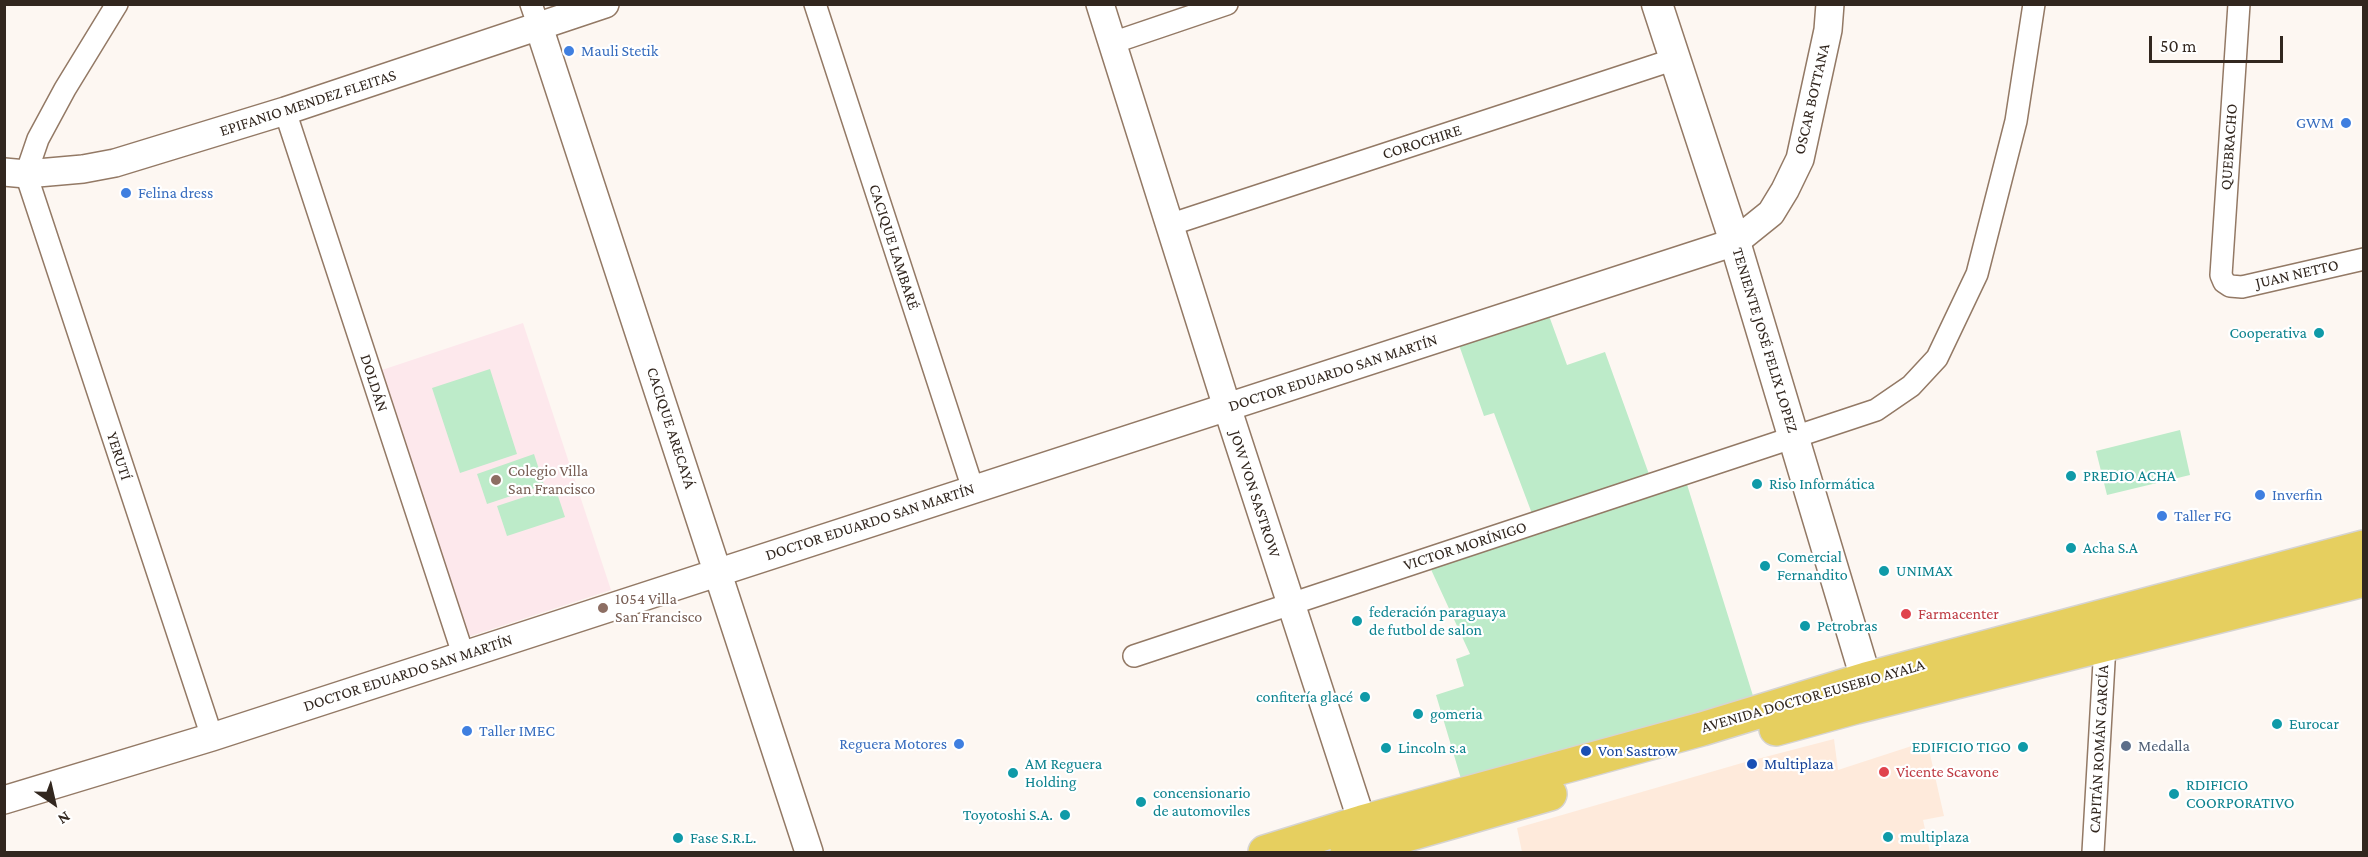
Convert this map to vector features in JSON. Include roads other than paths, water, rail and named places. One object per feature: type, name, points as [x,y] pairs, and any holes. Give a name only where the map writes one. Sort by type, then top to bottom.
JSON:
[{"type":"highway","name":"AVENIDA DOCTOR EUSEBIO AYALA","points":[[1360,840],[1702,729],[1866,679],[2364,547]]},
{"type":"highway","name":"AVENIDA DOCTOR EUSEBIO AYALA","points":[[1264,852],[1360,840],[1856,707],[2364,580]]},
{"type":"main road","name":"TENIENTE JOSÉ FELIX LOPEZ","points":[[1657,4],[1735,242],[1866,679]]},
{"type":"street","points":[[15,173],[38,139],[65,88],[117,4]]},
{"type":"street","name":"EPIFANIO MENDEZ FLEITAS","points":[[15,173],[83,170],[115,163],[285,111],[535,16],[605,4]]},
{"type":"street","name":"CACIQUE LAMBARÉ","points":[[816,4],[973,489]]},
{"type":"street","name":"JOW VON SASTROW","points":[[1100,4],[1291,603],[1360,840]]},
{"type":"street","points":[[1112,43],[1227,4]]},
{"type":"street","name":"OSCAR BOTTANA","points":[[1735,242],[1771,213],[1800,159],[1828,30],[1830,4]]},
{"type":"street","name":"VICTOR MORÍNIGO","points":[[1134,656],[1876,410],[1911,386],[1937,358],[1977,274],[2016,121],[2034,4]]},
{"type":"street","name":"QUEBRACHO","points":[[2230,286],[2224,282],[2221,275],[2239,4]]},
{"type":"street","name":"CACIQUE ARECAYÁ","points":[[535,16],[809,852]]},
{"type":"street","name":"COROCHIRE","points":[[1169,225],[1675,59]]},
{"type":"street","name":"DOLDÁN","points":[[285,111],[463,654]]},
{"type":"street","name":"YERUTÍ","points":[[15,173],[212,737]]},
{"type":"street","name":"DOCTOR EDUARDO SAN MARTÍN","points":[[4,800],[212,737],[1735,242]]},
{"type":"street","name":"JUAN NETTO","points":[[2230,286],[2242,287],[2364,259]]},
{"type":"street","name":"CAPITÁN ROMÁN GARCÍA","points":[[2093,852],[2105,645]]},
{"type":"place","name":"Mauli Stetik","points":[[569,51]]},
{"type":"place","name":"GWM","points":[[2346,123]]},
{"type":"place","name":"Felina dress","points":[[126,193]]},
{"type":"place","name":"Cooperativa","points":[[2319,333]]},
{"type":"place","name":"PREDIO ACHA","points":[[2071,476]]},
{"type":"place","name":"Colegio Villa San Francisco","points":[[496,480]]},
{"type":"place","name":"Riso Informática","points":[[1757,484]]},
{"type":"place","name":"Inverfin","points":[[2260,495]]},
{"type":"place","name":"Taller FG","points":[[2162,516]]},
{"type":"place","name":"Acha S.A","points":[[2071,548]]},
{"type":"place","name":"Comercial Fernandito","points":[[1765,566]]},
{"type":"place","name":"UNIMAX","points":[[1884,571]]},
{"type":"place","name":"1054 Villa San Francisco","points":[[603,608]]},
{"type":"place","name":"Farmacenter","points":[[1906,614]]},
{"type":"place","name":"federación paraguaya de futbol de salon","points":[[1357,621]]},
{"type":"place","name":"Petrobras","points":[[1805,626]]},
{"type":"place","name":"confitería glacé","points":[[1365,697]]},
{"type":"place","name":"gomeria","points":[[1418,714]]},
{"type":"place","name":"Eurocar","points":[[2277,724]]},
{"type":"place","name":"Taller IMEC","points":[[467,731]]},
{"type":"place","name":"Reguera Motores","points":[[959,744]]},
{"type":"place","name":"Medalla","points":[[2126,746]]},
{"type":"place","name":"EDIFICIO TIGO","points":[[2023,747]]},
{"type":"place","name":"Lincoln s.a","points":[[1386,748]]},
{"type":"place","name":"Von Sastrow","points":[[1586,751]]},
{"type":"place","name":"Multiplaza","points":[[1752,764]]},
{"type":"place","name":"Vicente Scavone","points":[[1884,772]]},
{"type":"place","name":"AM Reguera Holding","points":[[1013,773]]},
{"type":"place","name":"RDIFICIO COORPORATIVO","points":[[2174,794]]},
{"type":"place","name":"concensionario de automoviles","points":[[1141,802]]},
{"type":"place","name":"Toyotoshi S.A.","points":[[1065,815]]},
{"type":"place","name":"multiplaza","points":[[1888,837]]},
{"type":"place","name":"Fase S.R.L.","points":[[678,838]]}]
